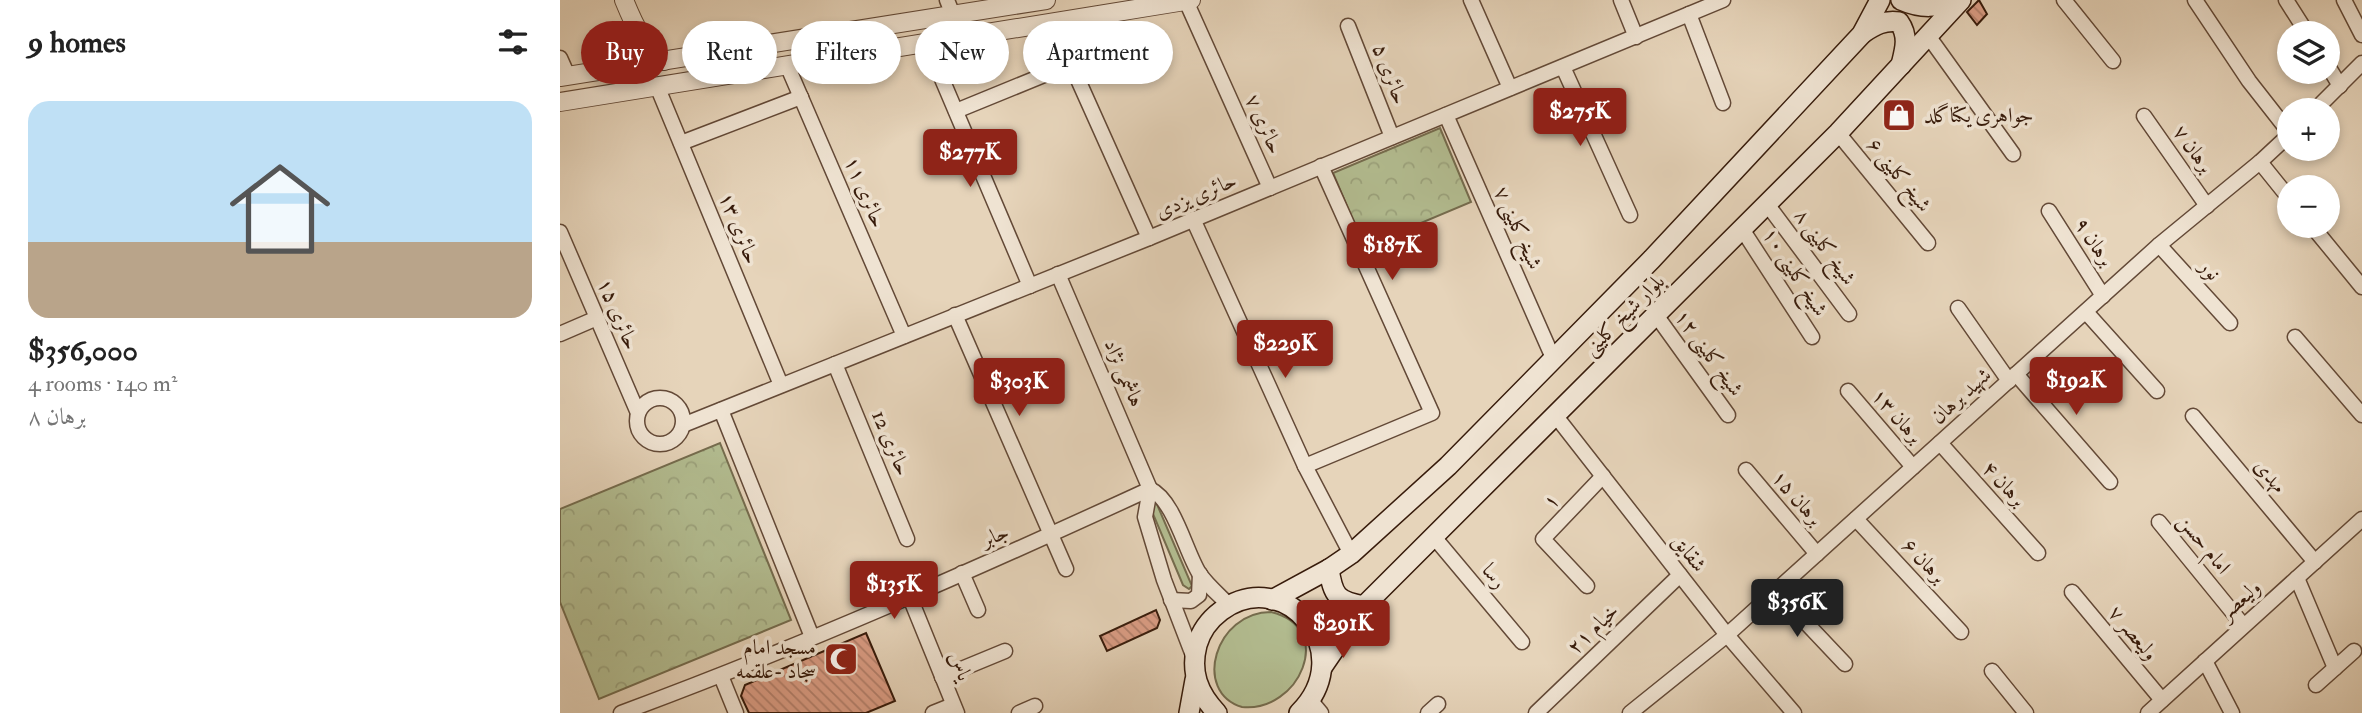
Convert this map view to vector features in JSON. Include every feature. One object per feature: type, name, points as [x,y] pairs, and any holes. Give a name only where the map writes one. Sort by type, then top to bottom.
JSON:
[{"type":"main road","name":"بلوار شیخ کلینی","points":[[1272,600],[1351,554],[1448,466],[1652,259],[1862,34],[1880,0]]},
{"type":"main road","points":[[1901,0],[1923,7],[1943,6],[1960,0]]},
{"type":"main road","name":"بلوار شیخ کلینی","points":[[1310,709],[1323,666],[1364,607],[1838,133],[1929,37],[1960,0]]},
{"type":"main road","points":[[1862,34],[1879,23],[1889,20],[1899,22],[1905,30],[1906,43],[1901,66]]},
{"type":"main road","points":[[1329,569],[1332,589],[1343,603],[1364,607]]},
{"type":"main road","points":[[1189,713],[1195,679],[1194,658],[1199,636],[1211,618],[1229,605],[1250,599],[1272,600],[1294,609],[1311,625],[1321,647],[1323,666]]},
{"type":"main road","points":[[1195,679],[1204,699],[1217,713]]},
{"type":"street","points":[[624,0],[633,21]]},
{"type":"street","points":[[668,60],[950,7],[1046,0]]},
{"type":"street","points":[[560,102],[1191,0]]},
{"type":"street","points":[[1471,0],[1510,88]]},
{"type":"street","points":[[1620,0],[1636,37]]},
{"type":"street","name":"حائری یزدی","points":[[682,425],[1149,238],[1723,0]]},
{"type":"street","points":[[2064,0],[2113,61]]},
{"type":"street","points":[[2195,0],[2249,81],[2277,117]]},
{"type":"street","points":[[2286,0],[2299,21]]},
{"type":"street","points":[[2344,0],[2362,35]]},
{"type":"street","name":"حائری ۷","points":[[1185,1],[1270,187]]},
{"type":"street","points":[[1689,14],[1723,103]]},
{"type":"street","name":"حائری ۵","points":[[1348,26],[1392,137]]},
{"type":"street","points":[[1929,37],[2013,154]]},
{"type":"street","points":[[560,58],[564,76]]},
{"type":"street","points":[[956,111],[1071,64],[1149,238]]},
{"type":"street","points":[[2328,98],[2362,64]]},
{"type":"street","name":"حائری ۱۱","points":[[787,65],[904,336]]},
{"type":"street","points":[[1563,67],[1630,215]]},
{"type":"street","points":[[944,84],[1030,286]]},
{"type":"street","name":"حائری ۱۳","points":[[657,86],[781,385]]},
{"type":"street","points":[[681,143],[801,97]]},
{"type":"street","name":"شیخ کلینی ۷","points":[[1446,115],[1553,358]]},
{"type":"street","name":"برهان ۷","points":[[2144,116],[2207,206]]},
{"type":"street","name":"شیخ کلینی ۶","points":[[1838,133],[1928,243]]},
{"type":"street","name":"شهید برهان","points":[[1630,713],[1727,635],[2159,246],[2260,163],[2277,145]]},
{"type":"street","points":[[2260,163],[2277,184]]},
{"type":"street","points":[[1305,466],[1432,412],[1321,166]]},
{"type":"street","name":"شیخ کلینی ۸","points":[[1767,204],[1849,314]]},
{"type":"street","name":"برهان ۹","points":[[2049,211],[2103,296]]},
{"type":"street","points":[[1193,219],[1305,466],[1351,554]]},
{"type":"street","name":"شیخ کلینی ۱۰","points":[[1742,229],[1812,337]]},
{"type":"street","name":"حائری ۱۵","points":[[560,232],[638,413]]},
{"type":"street","points":[[2322,238],[2362,287]]},
{"type":"street","name":"نور","points":[[2159,246],[2230,323]]},
{"type":"street","name":"هاشمی نژاد","points":[[1058,274],[1150,489]]},
{"type":"street","points":[[1958,308],[2012,378],[2110,482]]},
{"type":"street","points":[[2086,312],[2157,391]]},
{"type":"street","points":[[955,315],[1066,569]]},
{"type":"street","name":"شیخ کلینی ۱۲","points":[[1656,315],[1728,415]]},
{"type":"street","points":[[560,334],[597,318]]},
{"type":"street","points":[[2295,337],[2362,415]]},
{"type":"street","name":"حائری 12","points":[[835,363],[907,539]]},
{"type":"street","name":"برهان ۱۳","points":[[1848,391],[1913,467]]},
{"type":"street","points":[[654,398],[669,400],[679,410],[682,425],[680,432],[669,443],[654,444],[641,435],[638,413],[641,407],[654,398]]},
{"type":"street","points":[[721,410],[813,637]]},
{"type":"street","name":"شقایق","points":[[1555,415],[1727,635],[1794,713]]},
{"type":"street","name":"مهدی","points":[[2193,416],[2315,562]]},
{"type":"street","name":"برهان ۴","points":[[1940,443],[2038,553]]},
{"type":"street","name":"برهان ۱۵","points":[[1746,470],[1817,554]]},
{"type":"street","name":"۱","points":[[1587,586],[1543,539],[1603,476]]},
{"type":"street","points":[[1194,658],[1171,600],[1145,517],[1150,489],[1159,493],[1167,505],[1200,574],[1229,605]]},
{"type":"street","name":"جابر","points":[[621,713],[721,676],[1050,535],[1150,489]]},
{"type":"street","name":"برهان ۶","points":[[1856,519],[1961,632]]},
{"type":"street","name":"ولیعصر","points":[[2148,713],[2362,519]]},
{"type":"street","name":"امام حسن","points":[[2159,522],[2243,625]]},
{"type":"street","name":"رسا","points":[[1434,537],[1522,642]]},
{"type":"street","points":[[962,573],[978,610]]},
{"type":"street","points":[[1171,600],[1191,601],[1199,595],[1200,574]]},
{"type":"street","name":"خیام ۲۱","points":[[1536,713],[1680,575]]},
{"type":"street","points":[[2297,578],[2335,668]]},
{"type":"street","points":[[1776,591],[1845,664]]},
{"type":"street","name":"ولیعصر ۷","points":[[2072,592],[2162,700]]},
{"type":"street","name":"یاس","points":[[909,596],[955,709]]},
{"type":"street","points":[[942,677],[1005,651]]},
{"type":"street","points":[[2316,685],[2354,651]]},
{"type":"street","points":[[2205,661],[2232,713]]},
{"type":"street","points":[[1992,671],[2026,713]]},
{"type":"street","points":[[721,676],[736,713]]},
{"type":"street","points":[[1019,713],[1035,706]]},
{"type":"street","points":[[933,713],[955,709]]},
{"type":"green space","points":[[1440,128],[1471,202],[1364,247],[1333,173]]},
{"type":"green space","points":[[720,443],[791,620],[599,699],[560,602],[560,509]]},
{"type":"green space","points":[[1151,499],[1156,502],[1192,586],[1189,589],[1183,585],[1148,502]]},
{"type":"green space","points":[[1271,612],[1291,621],[1302,634],[1306,651],[1303,668],[1294,684],[1280,697],[1262,705],[1242,707],[1227,699],[1218,686],[1214,670],[1217,654],[1224,638],[1236,625],[1252,615]]},
{"type":"building","points":[[1979,0],[1987,14],[1977,25],[1967,12]]},
{"type":"building","points":[[1156,610],[1160,620],[1157,628],[1107,651],[1100,636]]},
{"type":"building","name":"مسجد امام سجاد -علقمه","points":[[866,633],[895,701],[866,713],[749,713],[741,696],[745,685]]},
{"type":"place","name":"جواهری یکتاگلد","points":[[1899,115]]},
{"type":"place","name":"مسجد امام سجاد -علقمه","points":[[841,659]]}]
